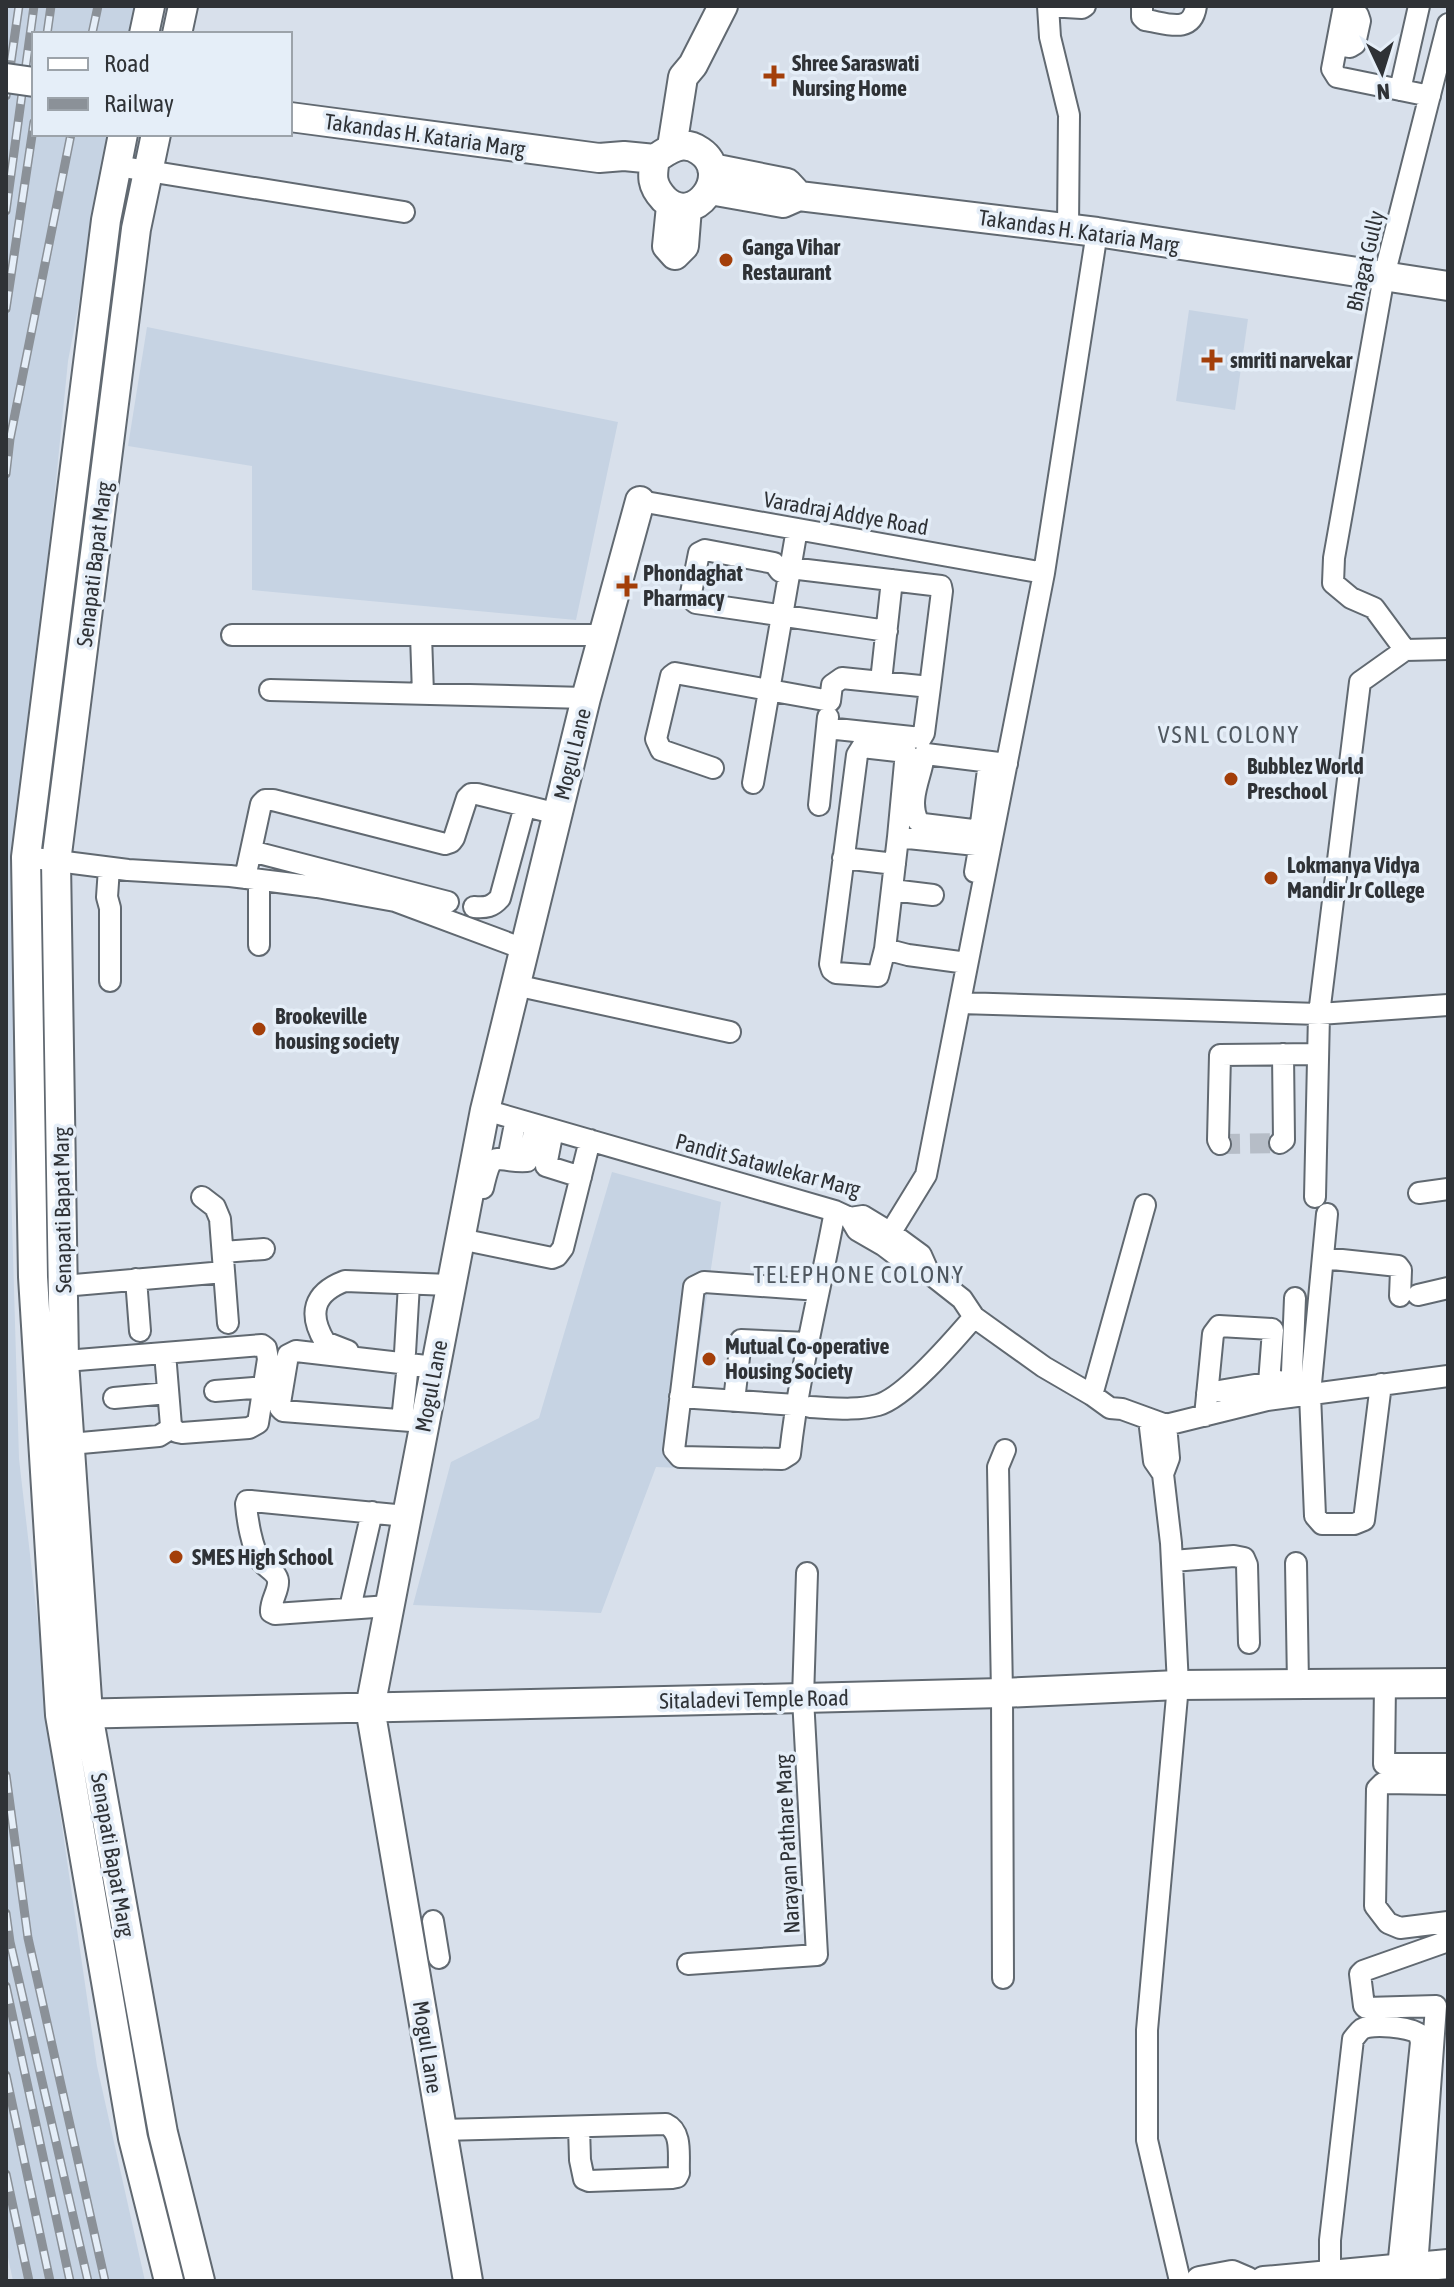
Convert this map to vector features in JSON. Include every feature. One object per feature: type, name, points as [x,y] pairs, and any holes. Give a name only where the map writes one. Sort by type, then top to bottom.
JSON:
[{"type":"main road","points":[[144,32],[150,6]]},
{"type":"main road","points":[[177,32],[183,6]]},
{"type":"main road","points":[[666,156],[701,151],[710,162],[711,179],[699,203],[679,207],[656,191],[652,181],[698,83],[693,65],[723,6]]},
{"type":"main road","points":[[6,78],[32,82]]},
{"type":"main road","points":[[292,98],[612,145],[604,160],[607,175],[292,130]]},
{"type":"main road","name":"Takandas H. Kataria Marg","points":[[292,117],[604,160],[666,156]]},
{"type":"main road","name":"Senapati Bapat Marg","points":[[123,136],[106,220],[26,857],[33,1277],[70,1444],[88,1714],[163,2133],[200,2281]]},
{"type":"main road","name":"Senapati Bapat Marg","points":[[156,136],[136,229],[56,862],[63,1286],[51,1362],[60,1715],[133,2138],[169,2281]]},
{"type":"main road","name":"Takandas H. Kataria Marg","points":[[711,179],[787,183],[799,196],[1097,232],[1448,286]]},
{"type":"main road","points":[[675,255],[684,246],[679,207]]},
{"type":"main road","name":"Mogul Lane","points":[[468,2281],[370,1708],[406,1516],[421,1360],[466,1240],[485,1110],[586,698],[640,501]]},
{"type":"main road","points":[[29,1035],[59,1034]]},
{"type":"main road","points":[[32,1219],[62,1218]]},
{"type":"main road","name":"Sitaladevi Temple Road","points":[[60,1715],[1002,1693],[1178,1685],[1448,1683]]},
{"type":"main road","points":[[88,1878],[116,1873]]},
{"type":"main road","points":[[159,2241],[188,2234]]},
{"type":"main road","points":[[1264,2281],[1448,2264]]},
{"type":"main road","points":[[1200,2281],[1232,2275],[1246,2281]]},
{"type":"street","points":[[1068,228],[1069,115],[1050,37],[1048,6],[1085,6]]},
{"type":"street","points":[[1142,6],[1145,20],[1181,25],[1190,22],[1196,6]]},
{"type":"street","points":[[1400,90],[1419,6]]},
{"type":"street","points":[[1344,9],[1332,69],[1337,77],[1430,96]]},
{"type":"street","name":"Bhagat Gully","points":[[1405,650],[1374,608],[1351,598],[1333,583],[1334,558],[1384,276],[1448,24]]},
{"type":"street","points":[[117,166],[404,212]]},
{"type":"street","points":[[887,1239],[926,1175],[960,1003],[961,962],[998,763],[1044,573],[1097,232]]},
{"type":"street","name":"Varadraj Addye Road","points":[[640,501],[1044,573]]},
{"type":"street","points":[[753,783],[797,529]]},
{"type":"street","points":[[827,728],[921,738],[942,588],[892,580],[780,571],[774,563],[705,550],[699,553],[690,593],[692,601],[696,603],[887,631]]},
{"type":"street","points":[[881,681],[892,580]]},
{"type":"street","points":[[232,635],[603,635]]},
{"type":"street","points":[[421,635],[423,694]]},
{"type":"street","points":[[1297,1390],[1323,1258],[1319,1014],[1360,682],[1405,650],[1448,649]]},
{"type":"street","points":[[713,768],[657,746],[671,676],[675,673],[830,701]]},
{"type":"street","points":[[819,805],[832,685],[836,680],[842,678],[930,687]]},
{"type":"street","points":[[270,690],[586,698]]},
{"type":"street","points":[[862,747],[906,752],[885,949],[878,976],[836,973],[830,964],[843,858],[857,755],[862,747]]},
{"type":"street","points":[[987,832],[918,821],[914,812],[917,778],[922,772],[926,754],[998,763]]},
{"type":"street","points":[[259,945],[251,851],[261,804],[265,800],[445,844],[454,838],[471,794],[558,814]]},
{"type":"street","points":[[474,907],[485,908],[500,898],[525,806]]},
{"type":"street","points":[[898,837],[972,843],[979,849],[964,944],[956,953],[961,962]]},
{"type":"street","points":[[251,851],[448,902]]},
{"type":"street","points":[[26,857],[109,868],[252,879],[395,901],[524,949]]},
{"type":"street","points":[[843,858],[895,864]]},
{"type":"street","points":[[109,868],[110,981]]},
{"type":"street","points":[[892,890],[933,895]]},
{"type":"street","points":[[885,949],[961,962]]},
{"type":"street","points":[[515,985],[730,1032]]},
{"type":"street","points":[[960,1003],[1319,1014],[1448,1005]]},
{"type":"street","points":[[1280,1143],[1284,1140],[1283,1054]]},
{"type":"street","points":[[1220,1144],[1220,1055],[1318,1054]]},
{"type":"street","name":"Pandit Satawlekar Marg","points":[[485,1110],[843,1214],[863,1216],[887,1239],[921,1255],[929,1273],[962,1299],[974,1317],[1044,1367],[1110,1408],[1115,1421],[1158,1430]]},
{"type":"street","points":[[508,1159],[516,1119]]},
{"type":"street","points":[[473,1207],[488,1164],[496,1159],[527,1161],[545,1127]]},
{"type":"street","points":[[545,1127],[546,1166],[581,1177]]},
{"type":"street","points":[[466,1240],[552,1258],[557,1256],[563,1248],[590,1140]]},
{"type":"street","points":[[1419,1193],[1448,1189]]},
{"type":"street","points":[[202,1197],[219,1212],[228,1323]]},
{"type":"street","points":[[1092,1395],[1145,1205]]},
{"type":"street","points":[[819,1290],[704,1282],[694,1287],[674,1450],[680,1457],[782,1459],[790,1454],[803,1406],[808,1343],[819,1290],[843,1214]]},
{"type":"street","points":[[63,1286],[136,1279],[224,1262],[264,1249]]},
{"type":"street","points":[[1323,1258],[1398,1266],[1409,1296],[1448,1288]]},
{"type":"street","points":[[136,1279],[140,1331]]},
{"type":"street","points":[[421,1360],[348,1351],[325,1342],[314,1321],[315,1308],[320,1297],[345,1281],[450,1285]]},
{"type":"street","points":[[409,1284],[421,1360]]},
{"type":"street","points":[[1295,1298],[1297,1390],[1317,1521],[1328,1525],[1354,1524],[1364,1520],[1381,1384]]},
{"type":"street","points":[[680,1397],[856,1409],[882,1404],[912,1382],[944,1352],[974,1317]]},
{"type":"street","points":[[1205,1416],[1215,1329],[1223,1325],[1273,1330],[1269,1383]]},
{"type":"street","points":[[734,1401],[741,1340],[808,1343]]},
{"type":"street","points":[[51,1362],[262,1345],[268,1354],[260,1418],[253,1426],[177,1432],[171,1426],[165,1353]]},
{"type":"street","points":[[413,1421],[283,1411],[280,1403],[290,1352],[421,1360]]},
{"type":"street","points":[[1180,2281],[1147,2140],[1147,2030],[1178,1685],[1173,1561],[1163,1474],[1169,1458],[1158,1430],[1297,1390],[1448,1376]]},
{"type":"street","points":[[1207,1393],[1269,1383],[1297,1390]]},
{"type":"street","points":[[215,1391],[265,1387]]},
{"type":"street","points":[[114,1398],[168,1393]]},
{"type":"street","points":[[70,1444],[159,1436],[171,1426]]},
{"type":"street","points":[[1003,1978],[998,1467],[1005,1450]]},
{"type":"street","points":[[389,1606],[271,1612],[277,1576],[259,1560],[246,1504],[251,1501],[406,1516]]},
{"type":"street","points":[[350,1608],[372,1512]]},
{"type":"street","points":[[1173,1561],[1234,1556],[1244,1558],[1247,1565],[1249,1643]]},
{"type":"street","points":[[1296,1563],[1298,1684]]},
{"type":"street","name":"Narayan Pathare Marg","points":[[688,1964],[817,1955],[826,1933],[803,1698],[807,1573]]},
{"type":"street","points":[[1385,1684],[1384,1764],[1448,1764]]},
{"type":"street","points":[[1448,1784],[1383,1783],[1377,1789],[1375,1906],[1388,1923],[1400,1928],[1448,1922]]},
{"type":"street","points":[[433,1921],[439,1958]]},
{"type":"street","points":[[1408,2268],[1440,2071],[1441,2034],[1433,2004],[1366,2008],[1360,1974],[1448,1941]]},
{"type":"street","points":[[1330,2275],[1330,2240],[1353,2039],[1360,2030],[1371,2026],[1412,2029],[1419,2034],[1421,2042],[1408,2268]]},
{"type":"street","points":[[442,2130],[666,2124],[677,2135],[679,2173],[672,2178],[584,2179],[579,2127]]},
{"type":"shaded area","points":[[6,6],[135,6],[130,32],[32,32],[32,136],[111,136],[68,361],[21,830],[11,1187],[19,1459],[59,1806],[97,2066],[145,2281],[13,2281],[6,2248]]},
{"type":"shaded area","name":"smriti narvekar","points":[[1189,310],[1248,319],[1235,410],[1176,401]]},
{"type":"shaded area","points":[[147,327],[618,422],[576,620],[252,590],[252,466],[128,446]]},
{"type":"shaded area","points":[[612,1172],[721,1202],[681,1468],[656,1467],[601,1613],[413,1605],[451,1462],[539,1418]]},
{"type":"tunnel","points":[[1220,1144],[1280,1143]]},
{"type":"railway","points":[[6,96],[19,6]]},
{"type":"railway","points":[[6,211],[34,6]]},
{"type":"railway","points":[[47,32],[51,6]]},
{"type":"railway","points":[[92,32],[98,6]]},
{"type":"railway","points":[[6,309],[32,135]]},
{"type":"railway","points":[[6,474],[10,439],[71,136]]},
{"type":"railway","points":[[6,1775],[28,1938],[105,2281]]},
{"type":"railway","points":[[6,1913],[10,1942],[88,2281]]},
{"type":"railway","points":[[6,1986],[70,2281]]},
{"type":"railway","points":[[6,2075],[50,2281]]},
{"type":"railway","points":[[6,2174],[29,2281]]},
{"type":"place","name":"Shree Saraswati Nursing Home","points":[[774,76]]},
{"type":"place","name":"Ganga Vihar Restaurant","points":[[726,260]]},
{"type":"place","name":"smriti narvekar","points":[[1212,360]]},
{"type":"place","name":"Phondaghat Pharmacy","points":[[627,586]]},
{"type":"place","name":"Bubblez World Preschool","points":[[1231,779]]},
{"type":"place","name":"Lokmanya Vidya Mandir Jr College","points":[[1271,878]]},
{"type":"place","name":"Brookeville housing society","points":[[259,1029]]},
{"type":"place","name":"Mutual Co-operative Housing Society","points":[[709,1359]]},
{"type":"place","name":"SMES High School","points":[[176,1557]]},
{"type":"district","name":"VSNL COLONY","points":[[1229,734]]},
{"type":"district","name":"TELEPHONE COLONY","points":[[859,1274]]}]
